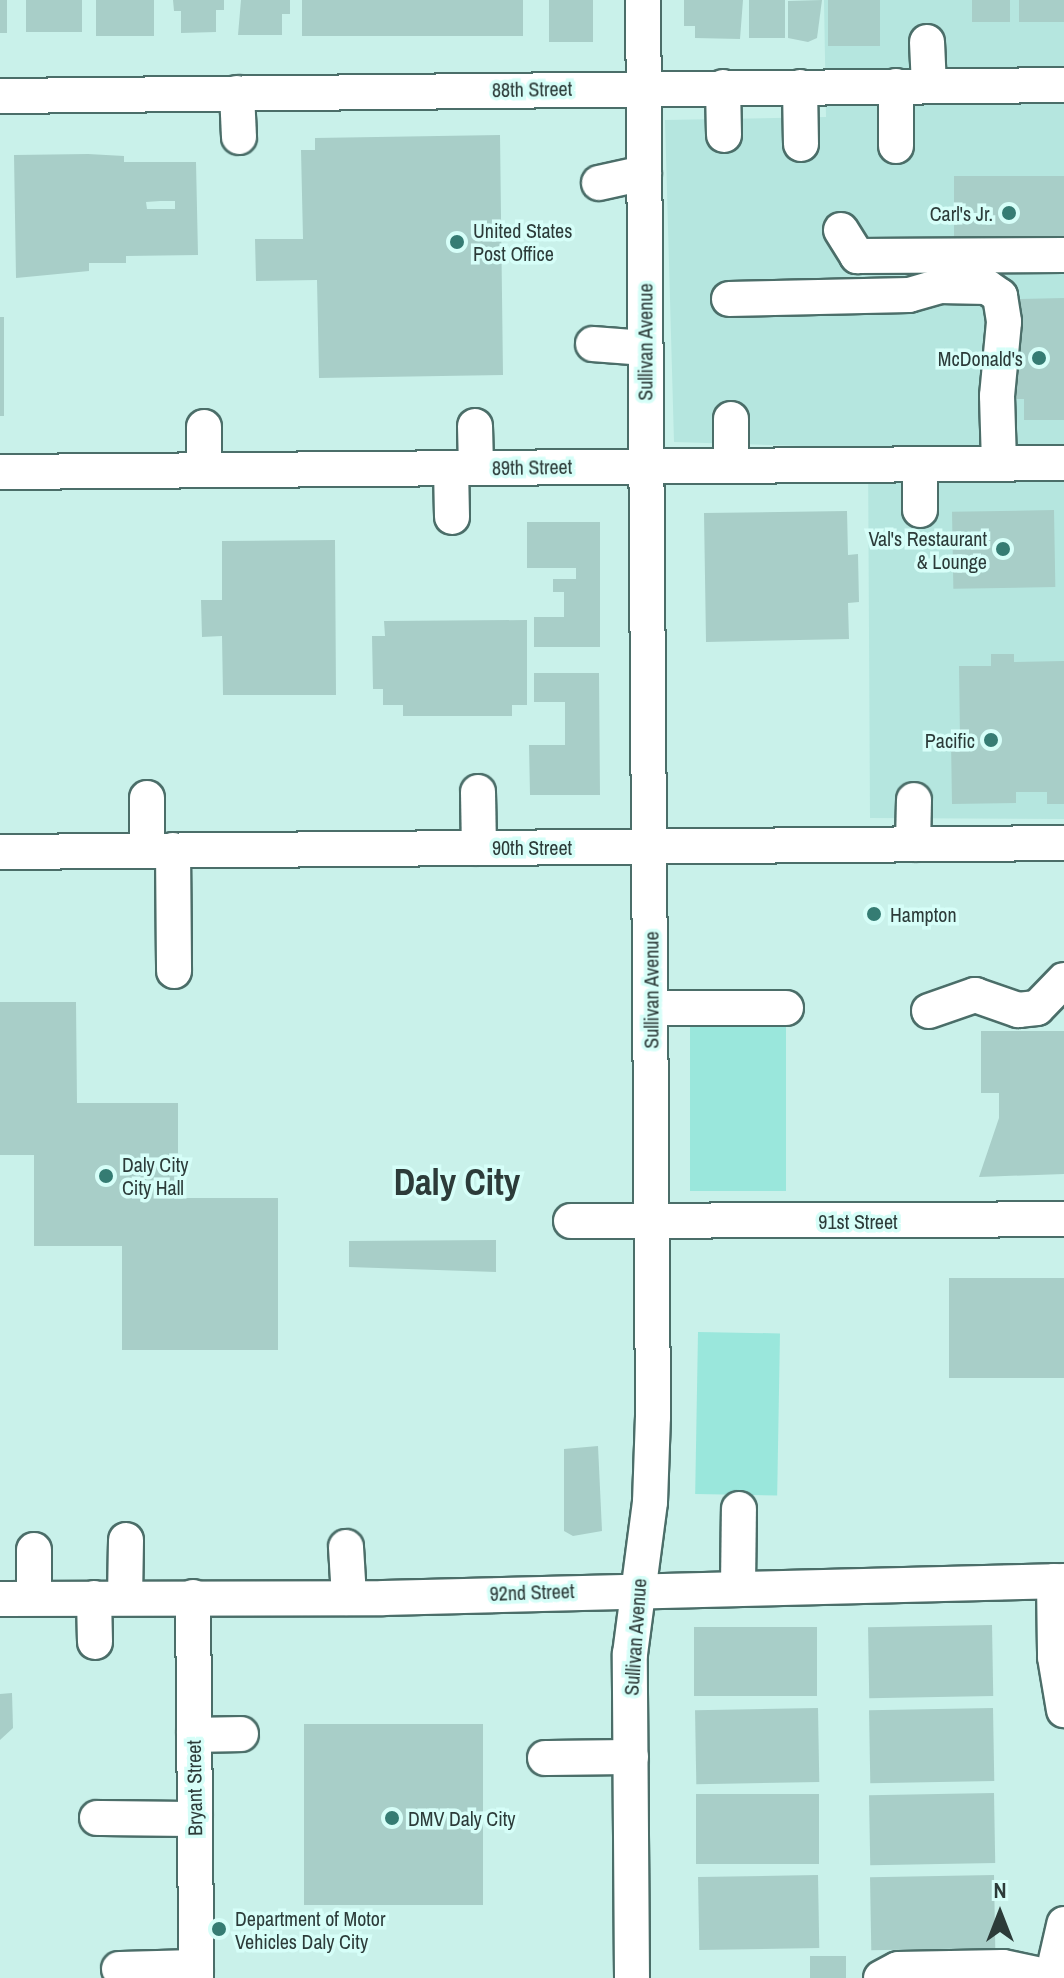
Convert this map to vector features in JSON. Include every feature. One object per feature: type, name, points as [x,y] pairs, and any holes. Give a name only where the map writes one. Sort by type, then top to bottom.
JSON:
[{"type":"street","name":"Sullivan Avenue","points":[[632,1978],[630,1654],[653,1461],[643,0]]},
{"type":"street","points":[[896,146],[927,42]]},
{"type":"street","name":"88th Street","points":[[0,96],[1064,85]]},
{"type":"street","points":[[723,87],[724,135]]},
{"type":"street","points":[[800,87],[801,144]]},
{"type":"street","points":[[237,93],[239,137]]},
{"type":"street","points":[[599,183],[644,173]]},
{"type":"street","points":[[841,230],[857,256],[1064,255]]},
{"type":"street","points":[[729,299],[909,295],[940,286],[987,287],[1000,296],[1004,322],[1002,384],[997,396],[999,464]]},
{"type":"street","points":[[593,344],[645,348]]},
{"type":"street","points":[[731,419],[731,466]]},
{"type":"street","points":[[452,517],[475,426]]},
{"type":"street","points":[[204,427],[204,470]]},
{"type":"street","name":"89th Street","points":[[0,472],[1064,463]]},
{"type":"street","points":[[920,464],[920,510]]},
{"type":"street","points":[[478,792],[479,848]]},
{"type":"street","points":[[147,798],[160,850],[174,971]]},
{"type":"street","points":[[913,844],[914,800]]},
{"type":"street","name":"90th Street","points":[[0,852],[1064,843]]},
{"type":"street","points":[[929,1011],[975,995],[1018,1010],[1037,1008],[1064,980]]},
{"type":"street","points":[[650,1008],[786,1008]]},
{"type":"street","name":"91st Street","points":[[571,1221],[1064,1219]]},
{"type":"street","points":[[738,1586],[739,1509]]},
{"type":"street","points":[[95,1642],[126,1540]]},
{"type":"street","points":[[346,1547],[349,1598]]},
{"type":"street","points":[[34,1550],[34,1598]]},
{"type":"street","points":[[1059,1581],[1055,1657],[1064,1710]]},
{"type":"street","name":"92nd Street","points":[[0,1599],[349,1598],[637,1588],[1059,1581]]},
{"type":"street","name":"Bryant Street","points":[[193,1597],[196,1973]]},
{"type":"street","points":[[194,1735],[241,1734]]},
{"type":"street","points":[[545,1758],[631,1757]]},
{"type":"street","points":[[97,1818],[195,1819]]},
{"type":"street","points":[[881,1978],[898,1969],[1054,1968],[1064,1924]]},
{"type":"street","points":[[119,1969],[196,1973]]},
{"type":"shaded area","points":[[824,0],[1064,0],[1064,819],[870,818],[868,448],[674,442],[665,120],[826,117]]},
{"type":"shaded area","points":[[690,1026],[786,1026],[786,1191],[690,1191]]},
{"type":"shaded area","points":[[698,1332],[780,1333],[777,1495],[695,1494]]},
{"type":"building","points":[[0,0],[7,0],[7,33],[0,33]]},
{"type":"building","points":[[26,0],[82,0],[82,32],[26,32]]},
{"type":"building","points":[[96,0],[154,0],[154,36],[96,36]]},
{"type":"building","points":[[173,0],[224,0],[224,10],[216,10],[216,32],[181,33],[181,11],[174,11]]},
{"type":"building","points":[[241,0],[290,0],[290,14],[282,14],[282,35],[238,35]]},
{"type":"building","points":[[302,0],[523,0],[523,36],[302,36]]},
{"type":"building","points":[[549,0],[593,0],[593,42],[549,42]]},
{"type":"building","points":[[684,0],[743,0],[740,39],[695,38],[695,26],[684,26]]},
{"type":"building","points":[[749,0],[785,0],[785,38],[749,38]]},
{"type":"building","points":[[822,0],[817,38],[808,42],[788,38],[788,1]]},
{"type":"building","points":[[828,0],[880,0],[880,46],[828,46]]},
{"type":"building","points":[[972,0],[1010,0],[1010,22],[972,22]]},
{"type":"building","points":[[1019,0],[1064,0],[1064,22],[1019,22]]},
{"type":"building","points":[[500,135],[503,375],[319,378],[317,280],[256,281],[255,239],[303,239],[301,150],[315,150],[315,138]]},
{"type":"building","points":[[88,154],[124,156],[124,162],[196,162],[198,255],[126,256],[126,263],[89,263],[89,271],[16,278],[14,155]],"holes":[[[175,201],[175,209],[147,209],[146,202]]]},
{"type":"building","name":"Carl's Jr.","points":[[954,176],[1064,176],[1064,243],[954,243]]},
{"type":"building","name":"McDonald's","points":[[1064,298],[1064,420],[1024,420],[1024,399],[1014,399],[1014,318],[1020,318],[1020,299]]},
{"type":"building","points":[[0,317],[4,317],[4,416],[0,416]]},
{"type":"building","name":"Val's Restaurant & Lounge","points":[[1054,510],[1055,587],[953,589],[952,512]]},
{"type":"building","points":[[847,511],[848,555],[858,554],[859,602],[848,603],[849,639],[706,642],[704,513]]},
{"type":"building","points":[[527,522],[600,522],[600,647],[534,647],[534,617],[564,617],[564,592],[553,592],[553,579],[576,579],[576,568],[527,568]]},
{"type":"building","points":[[335,540],[336,695],[223,695],[222,636],[202,637],[201,600],[222,600],[222,541]]},
{"type":"building","points":[[527,620],[527,705],[512,705],[512,716],[403,716],[403,705],[383,705],[383,689],[373,689],[372,636],[385,636],[384,621]]},
{"type":"building","points":[[991,654],[1014,654],[1014,662],[1064,661],[1064,804],[1047,804],[1047,792],[1016,792],[1016,803],[952,804],[951,741],[960,740],[959,666],[991,666]]},
{"type":"building","points":[[534,673],[599,673],[600,795],[530,795],[529,745],[565,745],[565,702],[534,702]]},
{"type":"building","name":"Daly City City Hall","points":[[0,1002],[76,1002],[77,1103],[178,1103],[178,1198],[278,1198],[278,1350],[122,1350],[122,1246],[34,1246],[34,1155],[0,1155]]},
{"type":"building","points":[[981,1031],[1064,1031],[1064,1174],[979,1177],[999,1118],[999,1093],[981,1093]]},
{"type":"building","points":[[496,1240],[496,1272],[349,1267],[349,1241]]},
{"type":"building","points":[[949,1278],[1064,1278],[1064,1378],[949,1378]]},
{"type":"building","points":[[598,1446],[602,1531],[573,1536],[564,1531],[564,1449]]},
{"type":"building","points":[[992,1625],[993,1696],[869,1698],[868,1627]]},
{"type":"building","points":[[694,1627],[817,1627],[817,1696],[694,1696]]},
{"type":"building","points":[[12,1693],[13,1728],[0,1740],[0,1694]]},
{"type":"building","points":[[818,1708],[819,1782],[696,1784],[695,1710]]},
{"type":"building","points":[[993,1708],[994,1781],[870,1783],[869,1710]]},
{"type":"building","points":[[304,1724],[483,1724],[483,1905],[304,1905]]},
{"type":"building","points":[[994,1793],[995,1863],[870,1865],[869,1795]]},
{"type":"building","points":[[696,1794],[819,1794],[819,1864],[696,1864]]},
{"type":"building","points":[[818,1875],[819,1948],[699,1950],[698,1877]]},
{"type":"building","points":[[994,1875],[995,1948],[871,1950],[870,1877]]},
{"type":"building","points":[[810,1956],[846,1956],[846,1978],[810,1978]]},
{"type":"place","name":"Carl's Jr.","points":[[1009,213]]},
{"type":"place","name":"United States Post Office","points":[[457,242]]},
{"type":"place","name":"McDonald's","points":[[1039,358]]},
{"type":"place","name":"Val's Restaurant & Lounge","points":[[1003,549]]},
{"type":"place","name":"Pacific","points":[[991,740]]},
{"type":"place","name":"Hampton","points":[[874,914]]},
{"type":"place","name":"Daly City City Hall","points":[[106,1176]]},
{"type":"place","name":"DMV Daly City","points":[[392,1818]]},
{"type":"place","name":"Department of Motor Vehicles Daly City","points":[[219,1929]]},
{"type":"district","name":"Daly City","points":[[457,1183]]}]
